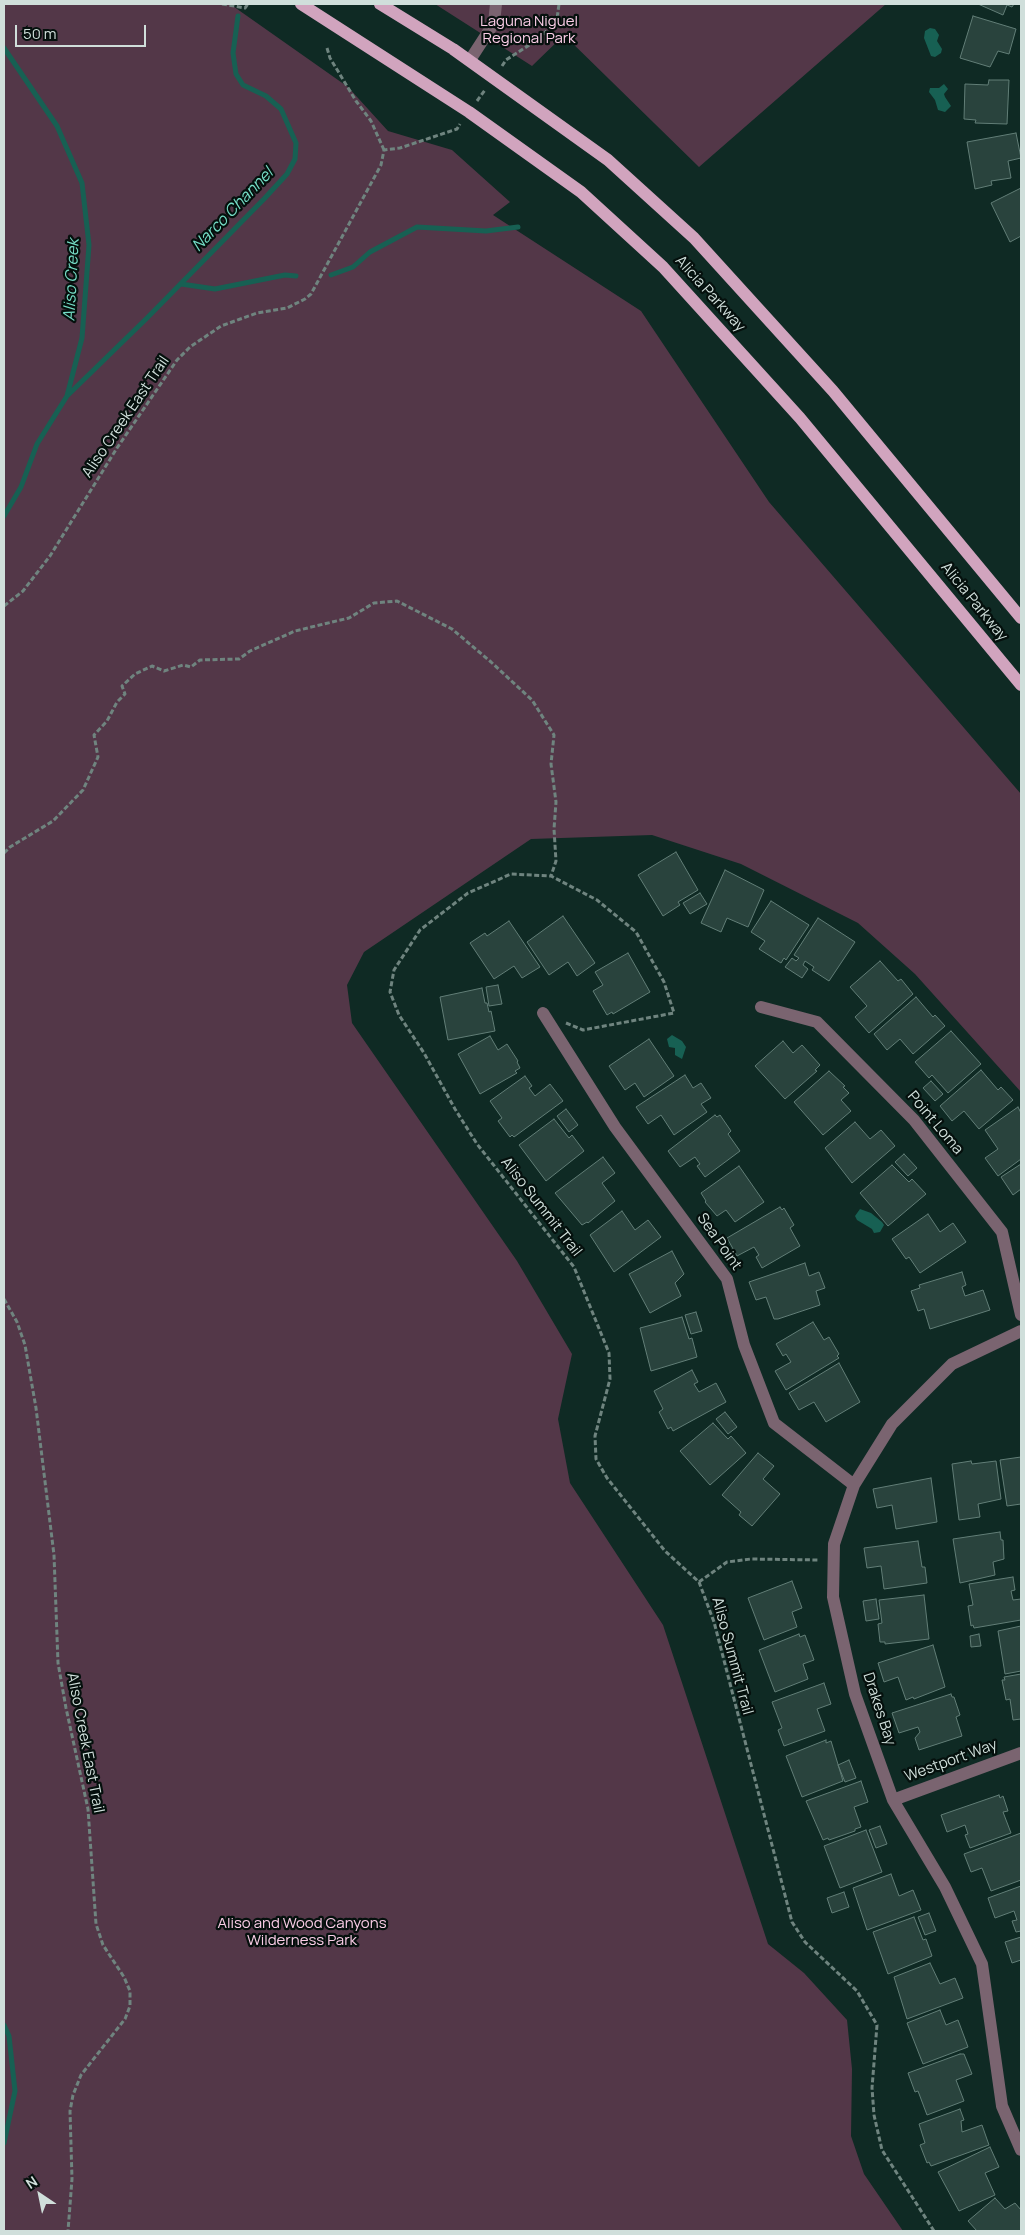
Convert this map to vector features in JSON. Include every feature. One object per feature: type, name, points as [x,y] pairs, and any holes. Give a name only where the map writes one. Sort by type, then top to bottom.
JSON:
[{"type":"main road","name":"Alicia Parkway","points":[[301,4],[469,112],[581,192],[663,267],[800,418],[1021,686]]},
{"type":"main road","name":"Alicia Parkway","points":[[380,4],[470,60],[608,160],[694,238],[833,391],[1021,618]]},
{"type":"street","points":[[470,60],[494,23],[496,4]]},
{"type":"street","name":"Point Loma","points":[[761,1006],[817,1022],[914,1120],[1002,1232],[1021,1315]]},
{"type":"street","name":"Sea Point","points":[[544,1013],[615,1127],[727,1279],[744,1345],[774,1423],[854,1485]]},
{"type":"street","name":"Drakes Bay","points":[[1021,1331],[952,1364],[892,1424],[854,1485],[834,1544],[834,1597],[855,1694],[893,1800],[945,1887],[982,1964],[1002,2106],[1021,2150]]},
{"type":"street","name":"Westport Way","points":[[893,1800],[1021,1753]]},
{"type":"path","points":[[222,4],[244,8],[248,4]]},
{"type":"path","points":[[327,48],[330,58],[356,101],[371,120],[384,150],[400,148],[457,129],[506,60],[540,38],[557,20],[559,4]]},
{"type":"path","name":"Aliso Creek East Trail","points":[[4,606],[28,586],[50,556],[159,384],[190,347],[204,336],[239,318],[292,306],[311,294],[381,165],[384,150]]},
{"type":"path","points":[[4,853],[10,847],[53,820],[83,790],[98,757],[94,735],[107,721],[117,702],[124,694],[122,686],[135,674],[152,666],[164,671],[183,665],[192,667],[200,660],[239,659],[250,650],[294,631],[349,618],[374,602],[397,601],[452,629],[491,662],[532,700],[554,735],[551,764],[556,802],[556,861],[551,876]]},
{"type":"path","name":"Aliso Summit Trail","points":[[544,1013],[583,1030],[674,1013],[664,982],[636,932],[597,900],[551,876],[511,874],[468,893],[420,930],[394,970],[390,992],[399,1015],[477,1144],[574,1267],[609,1353],[610,1379],[595,1436],[596,1459],[607,1478],[665,1551],[699,1582],[714,1622],[792,1922],[805,1942],[857,1991],[877,2025],[872,2088],[874,2115],[882,2150],[934,2231]]},
{"type":"path","name":"Aliso Creek East Trail","points":[[4,1299],[17,1322],[25,1345],[36,1408],[54,1555],[58,1663],[88,1809],[96,1924],[103,1944],[124,1977],[130,1991],[130,2006],[125,2019],[81,2075],[72,2095],[70,2111],[72,2188],[68,2231]]},
{"type":"path","points":[[699,1582],[727,1562],[751,1559],[834,1560]]},
{"type":"green space","name":"Aliso and Wood Canyons Wilderness Park","points":[[4,4],[230,4],[348,87],[388,131],[452,150],[510,202],[493,215],[641,311],[769,502],[1021,794],[1021,1092],[915,974],[858,923],[741,864],[652,835],[531,839],[364,952],[347,985],[352,1023],[517,1261],[572,1354],[558,1419],[570,1483],[663,1625],[768,1944],[804,1973],[847,2020],[852,2069],[851,2136],[864,2174],[903,2231],[4,2231]]},
{"type":"green space","name":"Laguna Niguel Regional Park","points":[[435,4],[886,4],[699,167],[564,35],[532,66]]},
{"type":"shaded area","points":[[930,28],[935,29],[939,35],[937,41],[942,49],[941,53],[935,57],[931,56],[924,38],[925,31]]},
{"type":"shaded area","points":[[944,84],[948,89],[944,94],[951,106],[945,112],[938,110],[935,100],[929,92],[930,88],[939,88]]},
{"type":"shaded area","points":[[672,1035],[682,1041],[686,1047],[682,1059],[675,1055],[675,1048],[669,1047],[667,1039]]},
{"type":"shaded area","points":[[860,1209],[871,1213],[882,1222],[884,1225],[880,1232],[874,1233],[872,1229],[857,1220],[855,1216]]},
{"type":"building","points":[[978,4],[1014,4],[1012,7],[1007,5],[1003,15]]},
{"type":"building","points":[[973,16],[1016,29],[1009,54],[998,51],[990,67],[960,58]]},
{"type":"building","points":[[989,80],[1009,80],[1007,124],[975,123],[976,120],[964,119],[965,84],[988,85]]},
{"type":"building","points":[[1016,133],[1021,158],[1008,161],[1011,178],[991,181],[992,185],[975,189],[967,142]]},
{"type":"building","points":[[1021,188],[1021,236],[1010,242],[991,203]]},
{"type":"building","points":[[676,852],[698,890],[678,902],[680,905],[663,916],[638,875]]},
{"type":"building","points":[[725,870],[764,890],[748,927],[727,918],[721,932],[701,923]]},
{"type":"building","points":[[700,893],[707,904],[690,914],[683,903]]},
{"type":"building","points":[[771,901],[809,925],[786,960],[784,958],[781,963],[759,949],[765,941],[751,932]]},
{"type":"building","points":[[563,916],[595,963],[577,976],[568,962],[549,975],[527,942]]},
{"type":"building","points":[[818,918],[855,942],[829,981],[812,970],[814,967],[805,961],[803,965],[808,969],[802,978],[785,967],[792,958],[796,961],[799,958],[794,955]]},
{"type":"building","points":[[509,921],[540,967],[522,978],[514,966],[494,979],[470,943],[485,933],[487,936]]},
{"type":"building","points":[[628,953],[650,992],[613,1014],[612,1012],[607,1015],[593,991],[603,985],[595,972]]},
{"type":"building","points":[[880,961],[898,981],[901,979],[913,994],[869,1033],[855,1017],[867,1006],[850,987]]},
{"type":"building","points":[[498,985],[502,1004],[489,1006],[486,987]]},
{"type":"building","points":[[482,988],[485,1003],[487,1003],[489,1012],[491,1011],[495,1031],[448,1040],[440,997]]},
{"type":"building","points":[[916,997],[933,1017],[935,1015],[945,1026],[913,1054],[900,1039],[887,1050],[874,1034]]},
{"type":"building","points":[[951,1031],[981,1064],[948,1093],[932,1075],[929,1078],[915,1062]]},
{"type":"building","points":[[490,1036],[498,1050],[507,1044],[518,1061],[520,1068],[515,1071],[517,1073],[480,1094],[458,1054]]},
{"type":"building","points":[[649,1039],[674,1076],[644,1097],[635,1083],[625,1090],[609,1066]]},
{"type":"building","points":[[783,1041],[793,1053],[802,1045],[820,1065],[815,1070],[817,1071],[785,1099],[755,1066]]},
{"type":"building","points":[[981,1070],[998,1090],[1001,1087],[1013,1100],[979,1129],[964,1111],[952,1121],[940,1106]]},
{"type":"building","points":[[829,1071],[845,1086],[843,1087],[849,1093],[841,1100],[851,1111],[823,1135],[794,1102]]},
{"type":"building","points":[[685,1075],[693,1088],[701,1083],[711,1098],[701,1104],[707,1112],[674,1135],[661,1115],[648,1124],[636,1107]]},
{"type":"building","points":[[525,1076],[532,1086],[529,1088],[535,1096],[550,1084],[563,1101],[514,1137],[512,1135],[510,1137],[498,1121],[502,1118],[490,1101]]},
{"type":"building","points":[[931,1081],[943,1094],[935,1101],[923,1088]]},
{"type":"building","points":[[1018,1107],[1021,1113],[1021,1159],[998,1176],[985,1158],[998,1149],[985,1130]]},
{"type":"building","points":[[566,1109],[578,1125],[569,1132],[557,1116]]},
{"type":"building","points":[[715,1115],[717,1117],[720,1115],[731,1131],[728,1134],[740,1151],[705,1177],[697,1166],[700,1164],[695,1157],[680,1167],[668,1151]]},
{"type":"building","points":[[554,1119],[569,1138],[572,1135],[584,1151],[546,1181],[519,1145]]},
{"type":"building","points":[[855,1122],[870,1139],[881,1130],[895,1146],[852,1183],[825,1148]]},
{"type":"building","points":[[904,1154],[917,1168],[908,1176],[895,1162]]},
{"type":"building","points":[[603,1157],[615,1173],[602,1183],[615,1201],[588,1223],[582,1225],[555,1193]]},
{"type":"building","points":[[1021,1164],[1021,1189],[1013,1195],[1001,1177]]},
{"type":"building","points":[[892,1165],[909,1182],[912,1179],[926,1194],[888,1226],[860,1193]]},
{"type":"building","points":[[739,1166],[764,1202],[735,1222],[726,1210],[717,1216],[705,1202],[701,1193]]},
{"type":"building","points":[[780,1207],[782,1210],[784,1208],[794,1225],[790,1228],[800,1246],[762,1268],[756,1257],[759,1255],[754,1247],[737,1256],[727,1238]]},
{"type":"building","points":[[622,1211],[635,1230],[648,1220],[661,1237],[614,1272],[590,1235]]},
{"type":"building","points":[[928,1214],[940,1232],[953,1223],[966,1242],[920,1273],[909,1257],[906,1259],[892,1239]]},
{"type":"building","points":[[672,1251],[684,1274],[675,1283],[681,1296],[650,1313],[629,1274]]},
{"type":"building","points":[[805,1263],[809,1276],[819,1272],[825,1288],[816,1291],[820,1305],[774,1319],[766,1297],[756,1300],[749,1282]]},
{"type":"building","points":[[962,1272],[966,1285],[962,1287],[965,1296],[983,1290],[990,1310],[930,1329],[924,1309],[918,1311],[911,1291],[920,1288],[919,1285]]},
{"type":"building","points":[[696,1312],[702,1331],[691,1334],[685,1315]]},
{"type":"building","points":[[682,1317],[689,1339],[692,1338],[697,1357],[651,1371],[640,1328]]},
{"type":"building","points":[[813,1322],[824,1340],[829,1337],[839,1354],[837,1356],[839,1358],[786,1390],[775,1371],[791,1362],[786,1354],[783,1356],[776,1344]]},
{"type":"building","points":[[839,1363],[860,1402],[826,1422],[814,1402],[799,1410],[789,1393]]},
{"type":"building","points":[[692,1370],[698,1382],[694,1384],[699,1392],[716,1383],[726,1402],[673,1431],[671,1427],[668,1429],[659,1412],[663,1409],[654,1391]]},
{"type":"building","points":[[725,1412],[737,1427],[728,1434],[716,1419]]},
{"type":"building","points":[[713,1423],[728,1439],[731,1436],[746,1453],[710,1485],[680,1451]]},
{"type":"building","points":[[758,1453],[774,1466],[763,1479],[780,1494],[752,1526],[739,1515],[741,1512],[722,1495]]},
{"type":"building","points":[[1021,1457],[1021,1504],[1007,1506],[1000,1460]]},
{"type":"building","points":[[971,1461],[972,1464],[996,1461],[1001,1499],[978,1504],[980,1517],[959,1520],[952,1464]]},
{"type":"building","points":[[931,1478],[937,1522],[896,1529],[892,1505],[877,1508],[873,1489]]},
{"type":"building","points":[[1000,1532],[1001,1540],[1003,1540],[1004,1559],[993,1562],[995,1575],[960,1583],[953,1539]]},
{"type":"building","points":[[918,1541],[922,1567],[925,1567],[927,1583],[884,1589],[881,1566],[867,1568],[864,1548]]},
{"type":"building","points":[[1013,1577],[1015,1590],[1011,1591],[1013,1600],[1021,1599],[1021,1620],[974,1628],[973,1625],[971,1626],[968,1606],[973,1605],[969,1584]]},
{"type":"building","points":[[792,1581],[802,1608],[792,1612],[797,1627],[764,1640],[748,1598]]},
{"type":"building","points":[[924,1595],[929,1639],[885,1644],[885,1642],[880,1642],[878,1624],[882,1623],[879,1600]]},
{"type":"building","points":[[876,1599],[879,1619],[866,1621],[863,1601]]},
{"type":"building","points":[[1021,1626],[1021,1671],[1005,1674],[998,1631]]},
{"type":"building","points":[[799,1634],[800,1637],[805,1635],[814,1660],[803,1664],[808,1679],[775,1692],[759,1650]]},
{"type":"building","points":[[979,1634],[981,1646],[971,1647],[970,1636]]},
{"type":"building","points":[[933,1645],[945,1687],[914,1699],[913,1697],[906,1700],[898,1677],[884,1682],[878,1663]]},
{"type":"building","points":[[1021,1674],[1021,1719],[1013,1720],[1010,1699],[1006,1700],[1002,1680],[1005,1680],[1004,1677]]},
{"type":"building","points":[[824,1683],[831,1704],[817,1709],[825,1731],[784,1746],[778,1730],[782,1728],[772,1702]]},
{"type":"building","points":[[951,1694],[954,1697],[960,1715],[956,1717],[962,1736],[919,1750],[915,1738],[920,1732],[918,1727],[899,1733],[892,1713]]},
{"type":"building","points":[[826,1740],[826,1743],[831,1741],[843,1781],[802,1797],[786,1756]]},
{"type":"building","points":[[849,1760],[856,1778],[845,1782],[838,1765]]},
{"type":"building","points":[[861,1781],[868,1802],[854,1807],[861,1827],[829,1840],[828,1838],[823,1840],[806,1801]]},
{"type":"building","points":[[999,1795],[1000,1798],[1003,1796],[1008,1811],[1003,1812],[1011,1833],[970,1848],[965,1835],[968,1834],[965,1825],[947,1832],[941,1815]]},
{"type":"building","points":[[880,1826],[887,1844],[876,1848],[869,1830]]},
{"type":"building","points":[[866,1830],[882,1872],[840,1888],[824,1846]]},
{"type":"building","points":[[1021,1833],[1021,1880],[991,1891],[982,1868],[971,1872],[964,1854]]},
{"type":"building","points":[[891,1874],[899,1896],[913,1890],[921,1910],[867,1930],[853,1888]]},
{"type":"building","points":[[1021,1886],[1021,1931],[1016,1932],[1012,1921],[1017,1920],[1014,1911],[995,1918],[988,1898]]},
{"type":"building","points":[[844,1892],[849,1907],[832,1913],[827,1898]]},
{"type":"building","points":[[929,1913],[936,1931],[925,1935],[918,1917]]},
{"type":"building","points":[[914,1917],[923,1940],[926,1939],[932,1956],[888,1974],[873,1932]]},
{"type":"building","points":[[1021,1937],[1021,1960],[1012,1963],[1005,1942]]},
{"type":"building","points":[[930,1963],[940,1984],[955,1978],[963,1998],[907,2019],[894,1977]]},
{"type":"building","points":[[940,2010],[946,2025],[958,2020],[968,2047],[923,2064],[907,2023]]},
{"type":"building","points":[[964,2054],[972,2074],[956,2080],[964,2101],[927,2115],[918,2091],[915,2092],[908,2073]]},
{"type":"building","points":[[960,2109],[964,2120],[961,2121],[962,2132],[982,2125],[989,2145],[931,2166],[929,2162],[927,2163],[920,2145],[925,2143],[919,2124]]},
{"type":"building","points":[[990,2147],[999,2167],[985,2173],[995,2195],[959,2211],[938,2172]]},
{"type":"building","points":[[995,2198],[1005,2209],[1015,2203],[1021,2210],[1021,2231],[977,2231],[968,2221]]},
{"type":"waterway","name":"Narco Channel","points":[[68,395],[264,199],[287,174],[295,159],[296,143],[281,109],[266,96],[243,85],[236,74],[233,53],[238,16]]},
{"type":"waterway","name":"Aliso Creek","points":[[4,48],[57,126],[82,183],[89,245],[82,338],[67,396],[37,444],[21,487],[4,516]]},
{"type":"waterway","points":[[331,275],[353,267],[370,252],[417,227],[486,231],[518,227]]},
{"type":"waterway","points":[[181,284],[215,289],[285,275],[296,276]]},
{"type":"waterway","name":"Aliso Creek","points":[[4,2025],[9,2036],[15,2091],[4,2143]]}]
